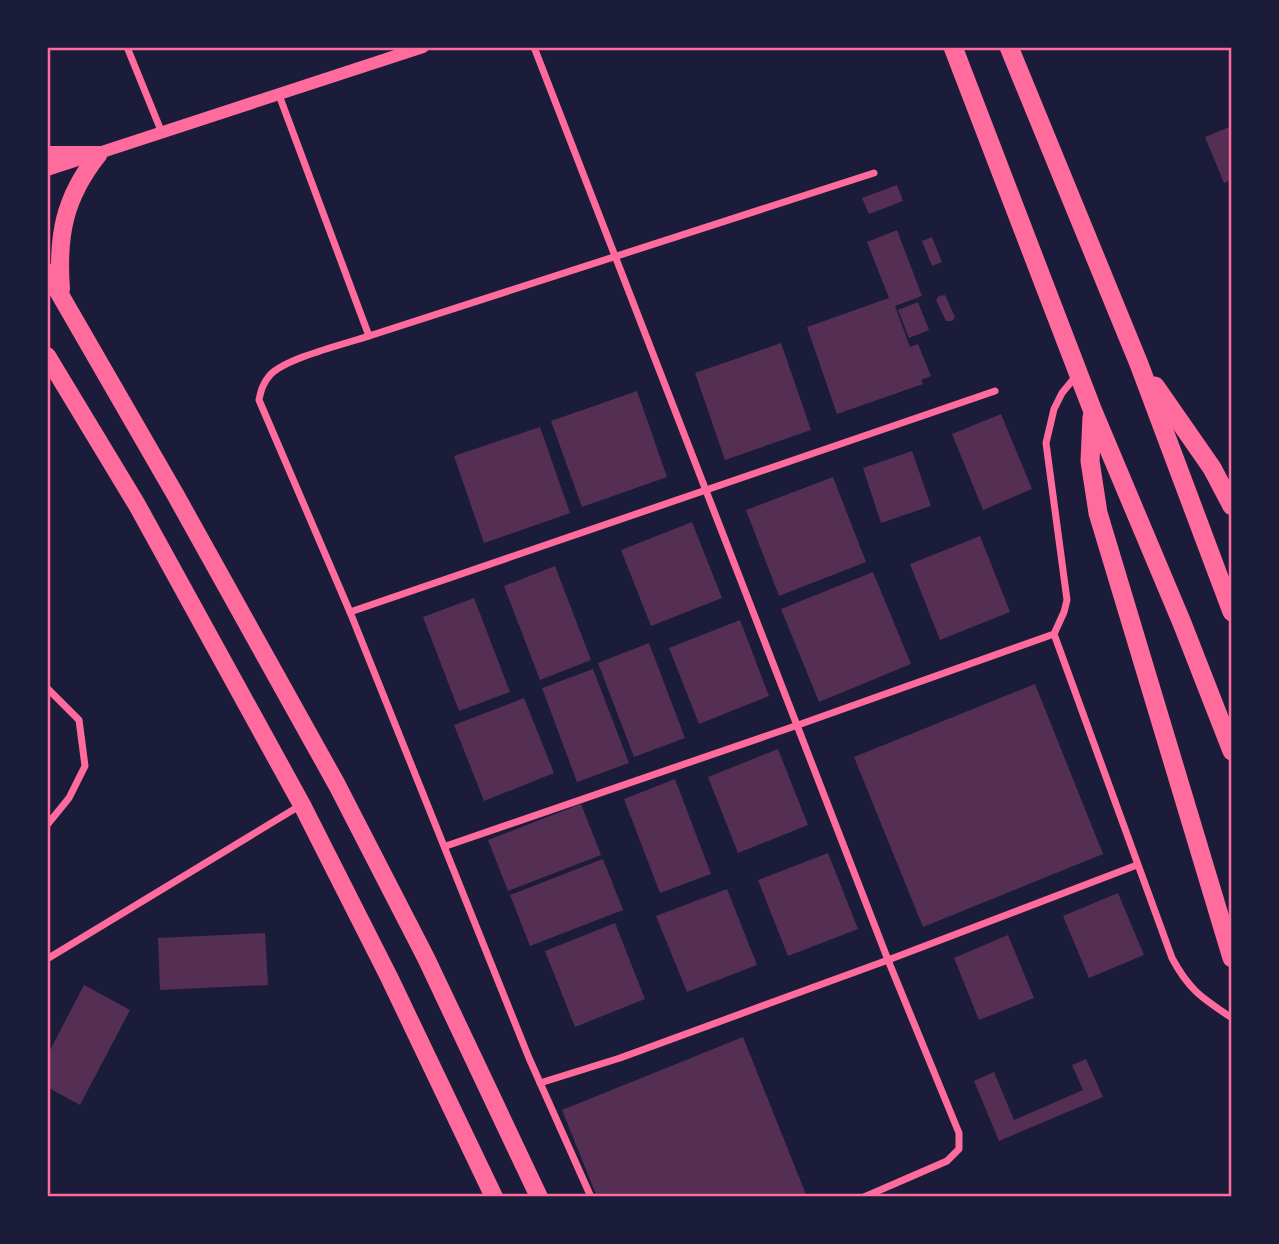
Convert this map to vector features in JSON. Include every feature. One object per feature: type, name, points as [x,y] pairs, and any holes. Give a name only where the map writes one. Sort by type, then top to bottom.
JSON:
[{"type":"highway","points":[[953,47],[1092,409],[1232,751]]},
{"type":"highway","points":[[1009,47],[1139,364],[1231,609]]},
{"type":"highway","points":[[1139,364],[1212,468],[1232,506]]},
{"type":"highway","points":[[1092,409],[1090,461],[1098,513],[1232,958]]},
{"type":"main road","points":[[47,155],[98,155]]},
{"type":"main road","points":[[61,294],[59,263],[71,195],[98,155]]},
{"type":"main road","points":[[47,272],[182,506],[337,785],[426,958],[538,1197]]},
{"type":"main road","points":[[47,356],[137,505],[302,805],[389,977],[494,1197]]},
{"type":"street","points":[[127,47],[162,134]]},
{"type":"street","points":[[47,170],[423,47]]},
{"type":"street","points":[[534,47],[888,960],[959,1133],[959,1149],[947,1161],[864,1197]]},
{"type":"street","points":[[279,95],[369,336]]},
{"type":"street","points":[[591,1197],[540,1083],[350,612],[259,400],[262,386],[272,373],[290,363],[874,173]]},
{"type":"street","points":[[446,846],[1054,634],[1065,612],[1067,600],[1046,443],[1054,409],[1062,393],[1079,372]]},
{"type":"street","points":[[350,612],[995,391]]},
{"type":"street","points":[[1054,634],[1172,958],[1185,982],[1205,1001],[1232,1018]]},
{"type":"street","points":[[47,688],[79,720],[85,765],[69,798],[47,825]]},
{"type":"street","points":[[47,958],[302,805]]},
{"type":"street","points":[[540,1083],[620,1058],[1137,865]]},
{"type":"building","points":[[1232,126],[1232,179],[1224,183],[1205,137]]},
{"type":"building","points":[[897,185],[903,201],[869,214],[862,198]]},
{"type":"building","points":[[897,230],[922,296],[895,306],[910,347],[918,344],[931,376],[921,380],[923,384],[837,414],[807,327],[889,298],[867,242]]},
{"type":"building","points":[[932,237],[942,262],[932,266],[922,241]]},
{"type":"building","points":[[945,295],[955,317],[952,321],[946,321],[936,300]]},
{"type":"building","points":[[918,302],[929,330],[909,338],[898,310]]},
{"type":"building","points":[[781,343],[811,430],[725,460],[695,373]]},
{"type":"building","points":[[637,391],[667,477],[582,507],[551,421]]},
{"type":"building","points":[[1001,414],[1032,489],[983,510],[952,434]]},
{"type":"building","points":[[540,427],[570,513],[484,543],[454,456]]},
{"type":"building","points":[[912,451],[931,506],[881,523],[863,468]]},
{"type":"building","points":[[833,477],[866,562],[779,596],[746,510]]},
{"type":"building","points":[[692,522],[722,598],[651,626],[621,550]]},
{"type":"building","points":[[980,536],[1010,612],[940,640],[910,564]]},
{"type":"building","points":[[555,566],[591,660],[540,680],[504,586]]},
{"type":"building","points":[[873,572],[911,664],[819,702],[781,609]]},
{"type":"building","points":[[474,598],[510,692],[459,711],[423,617]]},
{"type":"building","points":[[740,620],[769,696],[699,724],[669,648]]},
{"type":"building","points":[[649,643],[685,738],[634,757],[598,663]]},
{"type":"building","points":[[593,669],[629,763],[577,782],[542,688]]},
{"type":"building","points":[[1035,684],[1103,854],[923,927],[854,757]]},
{"type":"building","points":[[524,698],[554,773],[484,801],[454,725]]},
{"type":"building","points":[[778,749],[808,825],[738,853],[708,777]]},
{"type":"building","points":[[675,779],[711,874],[660,893],[624,799]]},
{"type":"building","points":[[581,804],[601,855],[508,891],[488,840]]},
{"type":"building","points":[[828,853],[858,929],[788,956],[758,880]]},
{"type":"building","points":[[603,859],[623,910],[530,946],[510,895]]},
{"type":"building","points":[[727,889],[757,965],[687,992],[656,916]]},
{"type":"building","points":[[1118,893],[1144,955],[1089,978],[1063,916]]},
{"type":"building","points":[[615,923],[645,999],[575,1027],[545,951]]},
{"type":"building","points":[[265,933],[268,985],[160,990],[158,938]]},
{"type":"building","points":[[1008,935],[1034,998],[979,1020],[954,958]]},
{"type":"building","points":[[84,985],[130,1010],[80,1105],[47,1087],[47,1056]]},
{"type":"building","points":[[743,1037],[807,1197],[597,1197],[562,1110]]},
{"type":"building","points":[[1086,1059],[1103,1097],[999,1141],[974,1081],[994,1072],[1014,1120],[1083,1090],[1072,1065]]}]
